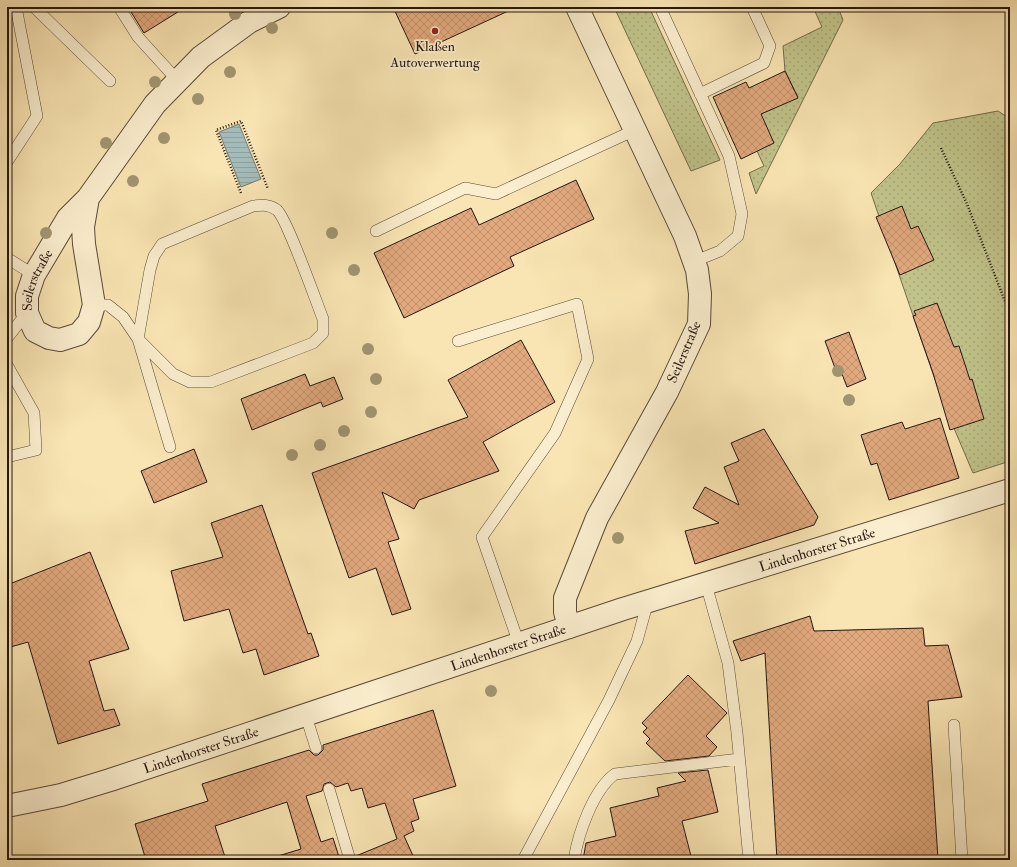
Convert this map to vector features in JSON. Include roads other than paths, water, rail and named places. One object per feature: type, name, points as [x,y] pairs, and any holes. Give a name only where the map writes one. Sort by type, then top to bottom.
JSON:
[{"type":"street","name":"Seilerstraße","points":[[88,198],[83,227],[84,244],[94,305],[89,322],[79,334],[60,340],[48,338],[35,331],[26,313],[27,296],[34,275],[68,218],[88,198],[155,104],[201,57],[249,22],[279,7]]},
{"type":"street","name":"Seilerstraße","points":[[569,627],[565,612],[565,598],[594,525],[667,392],[698,324],[700,294],[695,261],[577,7]]},
{"type":"street","name":"Lindenhorster Straße","points":[[7,806],[61,795],[110,780],[648,601],[1010,490]]},
{"type":"lane","points":[[7,162],[37,116],[16,7]]},
{"type":"lane","points":[[34,7],[110,81]]},
{"type":"lane","points":[[119,7],[138,37],[178,81]]},
{"type":"lane","points":[[660,7],[729,156],[742,214],[738,236],[720,251],[695,261]]},
{"type":"lane","points":[[700,94],[764,63],[770,46],[752,7]]},
{"type":"lane","points":[[376,231],[465,188],[496,194],[635,130]]},
{"type":"lane","points":[[94,305],[108,305],[123,317],[138,339],[173,374],[190,382],[211,382],[313,343],[322,333],[323,319],[286,227],[278,211],[267,205],[248,209],[162,244],[154,256],[150,270],[138,339],[170,447]]},
{"type":"lane","points":[[7,258],[34,275]]},
{"type":"lane","points":[[458,341],[577,304],[588,359],[555,433],[482,536],[519,644]]},
{"type":"lane","points":[[7,338],[26,313]]},
{"type":"lane","points":[[7,365],[34,413],[36,450],[7,457]]},
{"type":"lane","points":[[706,584],[728,663],[749,860]]},
{"type":"lane","points":[[523,860],[612,693],[637,641],[648,601]]},
{"type":"lane","points":[[306,716],[316,748]]},
{"type":"lane","points":[[954,725],[962,860]]},
{"type":"lane","points":[[574,860],[576,844],[598,794],[609,778],[615,774],[739,759]]},
{"type":"lane","points":[[329,789],[350,860]]},
{"type":"water","points":[[239,124],[261,179],[241,187],[219,132]]},
{"type":"place","name":"Klaßen Autoverwertung","points":[[435,31]]}]
